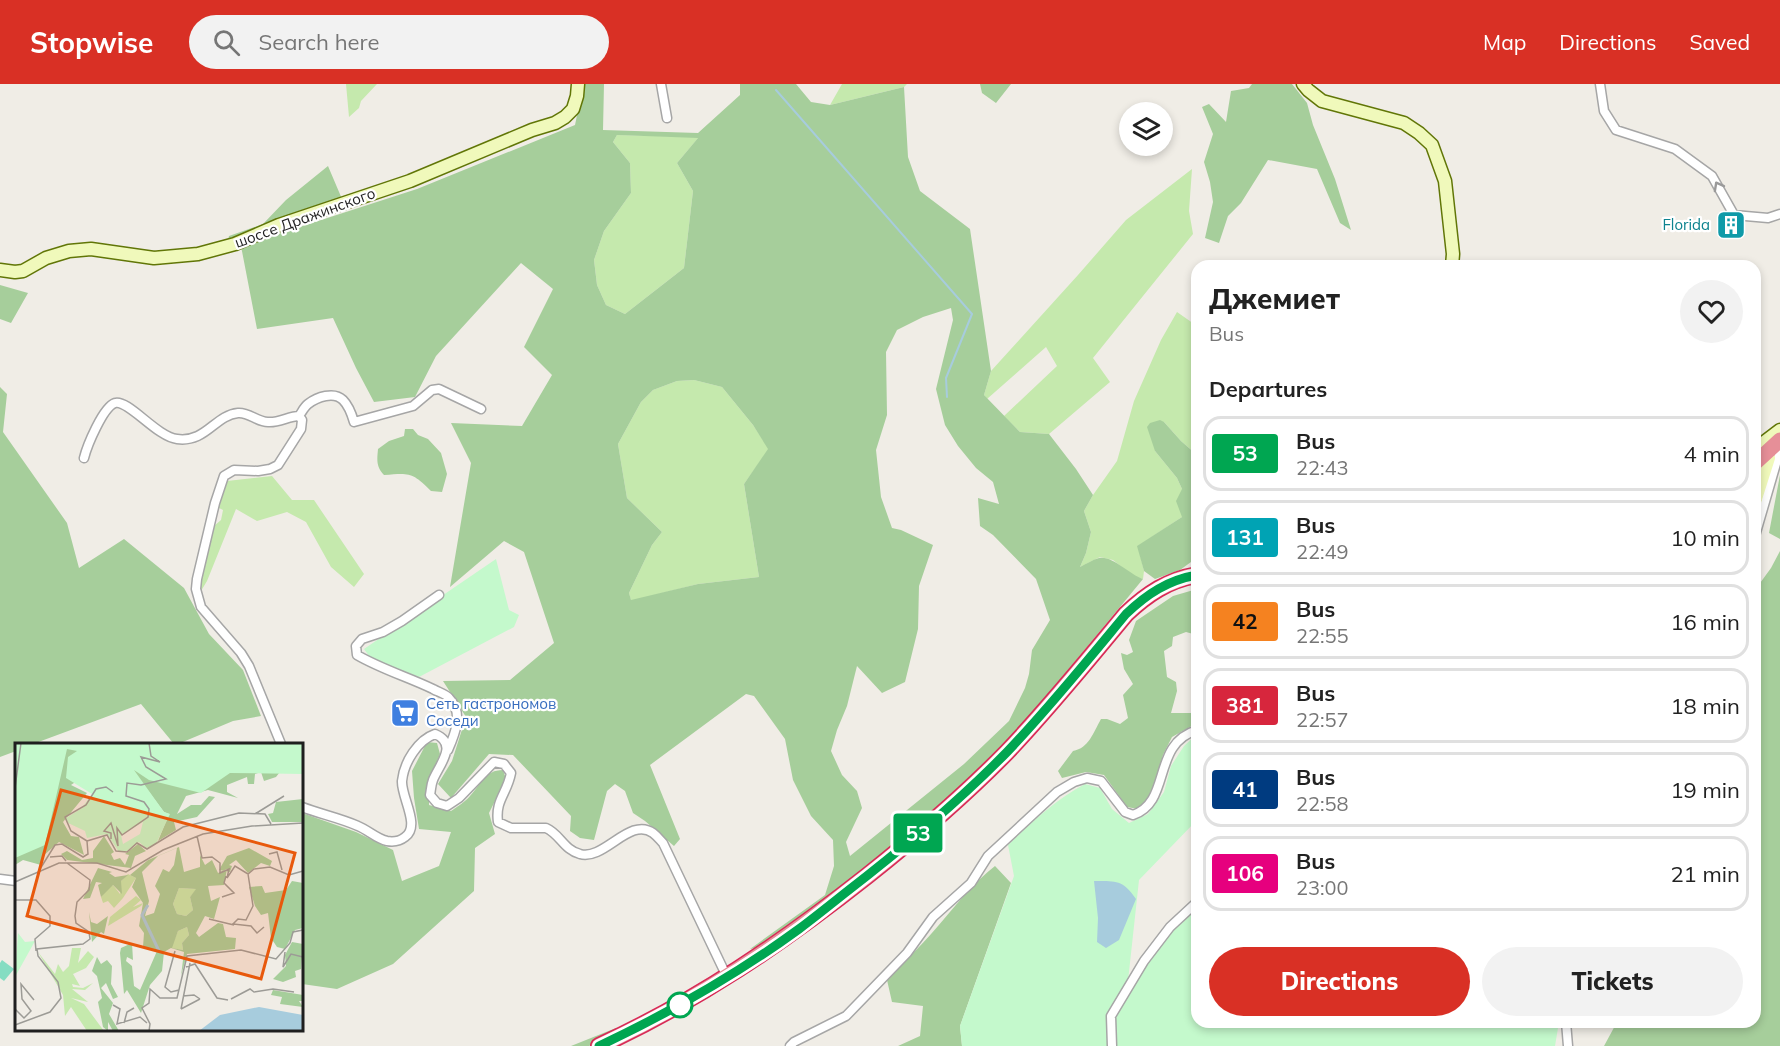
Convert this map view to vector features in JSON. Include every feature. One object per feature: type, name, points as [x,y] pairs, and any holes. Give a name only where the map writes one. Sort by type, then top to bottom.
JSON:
[{"type":"highway","points":[[1761,478],[1780,440]]},
{"type":"highway","points":[[612,1046],[655,1026],[708,996],[886,861],[959,798],[1007,752],[1137,603],[1166,584],[1191,576]]},
{"type":"highway","points":[[598,1046],[652,1021],[725,978],[745,969],[796,938],[864,886],[972,796],[1010,759],[1140,608],[1164,592],[1191,583]]},
{"type":"highway","points":[[708,996],[709,992],[725,978]]},
{"type":"main road","name":"шоссе Дражинского","points":[[0,270],[23,271],[46,258],[69,250],[91,249],[154,258],[198,254],[235,244],[279,225],[410,181],[532,130],[555,123],[573,109],[578,84]]},
{"type":"main road","points":[[1303,84],[1322,101],[1404,123],[1432,145],[1445,181],[1453,260]]},
{"type":"main road","points":[[1761,444],[1780,430]]},
{"type":"street","points":[[662,84],[667,118]]},
{"type":"street","points":[[1600,84],[1604,111],[1616,130],[1675,149],[1712,176],[1734,215],[1768,218],[1780,214]]},
{"type":"street","points":[[299,416],[307,405],[330,395],[338,396],[345,402],[354,422],[413,406],[432,390],[439,389],[481,409]]},
{"type":"street","points":[[84,458],[87,443],[108,409],[118,403],[127,405],[153,427],[175,439],[187,440],[200,436],[227,417],[239,413],[248,414],[267,422],[299,416]]},
{"type":"street","points":[[281,743],[245,659],[201,608],[196,589],[224,476],[234,470],[258,471],[278,465],[301,429],[302,420],[299,416]]},
{"type":"street","points":[[439,595],[383,632],[362,639],[356,646],[357,655],[369,663],[449,697],[456,708],[458,723],[432,782],[430,795],[437,804],[447,806],[459,798],[494,762],[504,764],[511,773],[509,784],[496,808],[498,822],[511,828],[546,828],[552,831],[569,850],[581,855],[593,854],[635,829],[652,831],[663,843],[725,978]]},
{"type":"street","points":[[789,1046],[846,1016],[907,953],[933,918],[971,883],[988,855],[1058,792],[1074,782],[1087,778],[1096,779],[1101,781],[1125,812],[1133,815],[1140,813],[1149,806],[1155,794],[1171,749],[1178,740],[1191,733]]},
{"type":"street","points":[[303,807],[359,826],[388,841],[400,841],[408,835],[412,825],[402,783],[404,771],[413,752],[424,738],[435,734],[440,736],[446,744],[446,754]]},
{"type":"street","points":[[0,879],[15,881]]},
{"type":"street","points":[[1112,1046],[1111,1016],[1144,961],[1170,927],[1191,908]]},
{"type":"street","points":[[1566,1028],[1568,1046]]},
{"type":"green space","points":[[346,84],[377,84],[361,101],[359,108],[349,117]]},
{"type":"green space","points":[[581,84],[604,84],[603,130],[698,133],[740,95],[740,84],[796,84],[811,102],[830,105],[904,87],[908,157],[920,191],[970,229],[991,371],[984,395],[1020,432],[1049,434],[1093,495],[1084,511],[1091,532],[1080,567],[1096,559],[1104,558],[1143,579],[1031,715],[954,798],[830,898],[761,947],[750,949],[825,895],[834,866],[833,840],[811,816],[793,780],[785,739],[754,696],[746,694],[650,765],[680,839],[674,846],[633,813],[625,791],[615,784],[607,791],[594,840],[580,838],[570,831],[571,816],[513,755],[489,754],[451,798],[438,784],[452,761],[466,717],[443,681],[510,680],[554,643],[524,552],[504,541],[450,587],[471,463],[451,423],[522,426],[552,375],[524,347],[553,289],[521,263],[436,356],[415,397],[374,402],[333,318],[257,329],[241,246],[417,189],[575,125],[582,91]],"holes":[[[617,135],[698,138],[677,163],[693,191],[684,268],[625,314],[606,305],[597,285],[594,260],[604,231],[631,193],[630,163],[613,142]],[[951,308],[953,320],[936,389],[945,425],[976,468],[993,482],[999,504],[978,498],[980,526],[993,535],[1036,579],[1050,620],[1032,650],[1025,688],[1009,721],[964,764],[850,856],[846,842],[862,808],[857,791],[842,775],[831,751],[847,706],[857,666],[882,693],[905,682],[918,629],[919,586],[933,545],[892,528],[881,497],[876,450],[887,415],[886,352],[897,330],[923,317]],[[694,380],[722,387],[753,425],[768,449],[744,484],[759,577],[698,584],[631,600],[629,593],[652,545],[662,532],[627,498],[618,444],[641,402],[653,390],[677,381]]]},
{"type":"green space","points":[[842,84],[907,84],[904,87],[830,105]]},
{"type":"green space","points":[[980,84],[1011,84],[996,103],[982,93]]},
{"type":"green space","points":[[1252,84],[1292,84],[1307,103],[1351,230],[1340,223],[1317,169],[1268,160],[1241,203],[1228,216],[1219,243],[1205,238],[1213,202],[1204,162],[1213,134],[1202,107],[1209,104],[1226,122],[1231,91],[1249,88]]},
{"type":"green space","points":[[617,135],[699,137],[677,163],[693,191],[684,268],[625,314],[606,305],[597,285],[594,260],[604,231],[631,193],[630,163],[613,142]]},
{"type":"green space","points":[[328,166],[342,199],[228,240],[229,236],[263,224],[286,200]]},
{"type":"green space","points":[[1192,169],[1189,211],[1193,234],[1093,358],[1110,382],[1049,434],[1020,432],[1004,416],[1057,366],[1046,347],[987,399],[984,395],[991,371],[1126,220]]},
{"type":"green space","points":[[0,285],[28,293],[11,323],[0,319]]},
{"type":"green space","points":[[1177,312],[1191,322],[1191,450],[1164,422],[1155,451],[1177,478],[1182,489],[1182,517],[1138,546],[1144,571],[1143,579],[1133,576],[1113,560],[1100,557],[1080,567],[1091,532],[1084,511],[1117,461],[1134,401],[1161,340]]},
{"type":"green space","points":[[694,380],[722,387],[769,449],[744,484],[759,577],[698,584],[631,601],[629,593],[652,545],[662,532],[627,498],[618,444],[641,402],[653,390],[677,381]]},
{"type":"green space","points":[[0,387],[7,394],[3,432],[67,523],[79,568],[124,539],[184,588],[209,634],[243,670],[261,716],[233,721],[180,743],[173,743],[141,704],[36,743],[15,743],[15,751],[0,757]]},
{"type":"green space","points":[[1160,420],[1164,422],[1191,450],[1191,562],[1180,570],[1155,579],[1144,571],[1137,546],[1182,517],[1176,501],[1182,489],[1177,478],[1155,451],[1147,427],[1150,423]]},
{"type":"green space","points":[[405,429],[413,429],[418,435],[428,439],[441,453],[447,474],[442,492],[431,491],[410,475],[384,475],[378,466],[378,449],[389,441],[404,436]]},
{"type":"green space","points":[[1780,475],[1780,539],[1769,533]]},
{"type":"green space","points":[[272,476],[292,500],[314,500],[364,574],[354,587],[331,567],[306,522],[287,512],[257,521],[236,509],[201,591],[198,583],[214,526],[221,520],[223,510],[217,507],[227,481]]},
{"type":"green space","points":[[1780,551],[1780,1046],[1604,1046],[1614,1028],[1761,1028],[1761,582]]},
{"type":"green space","points":[[496,559],[509,610],[519,615],[514,627],[419,677],[372,660],[364,649]]},
{"type":"green space","points":[[1191,591],[1191,633],[1186,632],[1173,637],[1172,646],[1164,651],[1167,677],[1176,682],[1177,691],[1171,713],[1191,713],[1191,726],[1172,737],[1163,755],[1152,795],[1138,809],[1127,807],[1104,775],[1086,772],[1062,778],[1058,771],[1073,751],[1087,743],[1101,719],[1120,724],[1128,718],[1123,695],[1133,684],[1124,669],[1121,653],[1127,655],[1133,652],[1129,640],[1136,621],[1173,596]]},
{"type":"green space","points":[[1191,740],[1191,826],[1139,880],[1128,981],[1160,943],[1191,915],[1191,1028],[1558,1028],[1555,1046],[962,1046],[960,1026],[1014,876],[1008,845],[1054,804],[1085,784],[1100,788],[1112,809],[1129,823],[1148,814],[1164,792],[1171,766]]},
{"type":"green space","points":[[427,742],[437,743],[440,754],[429,782],[429,805],[451,811],[468,798],[488,775],[503,770],[506,779],[489,813],[495,834],[475,848],[474,891],[393,964],[337,989],[303,984],[303,813],[356,832],[393,850],[402,881],[439,866],[451,832],[419,829],[412,771]]},
{"type":"green space","points":[[995,866],[1011,883],[960,1026],[962,1046],[898,1046],[920,1036],[923,1006],[892,1002],[887,980],[968,891]]},
{"type":"green space","points":[[2,960],[14,969],[4,981],[0,978]]},
{"type":"green space","points":[[616,1028],[619,1032],[589,1046],[571,1046]]},
{"type":"water","points":[[1094,881],[1119,883],[1127,888],[1136,899],[1119,940],[1106,948],[1097,942],[1098,918]]},
{"type":"waterway","points":[[776,90],[972,314],[946,378],[947,397]]},
{"type":"bus line","name":"53","points":[[599,1046],[652,1021],[728,977],[800,928],[861,880],[943,813],[1007,752],[1137,603],[1161,586],[1191,576]]},
{"type":"place","name":"Florida","points":[[1731,225]]},
{"type":"place","name":"Сеть гастрономов Соседи","points":[[405,713]]}]
